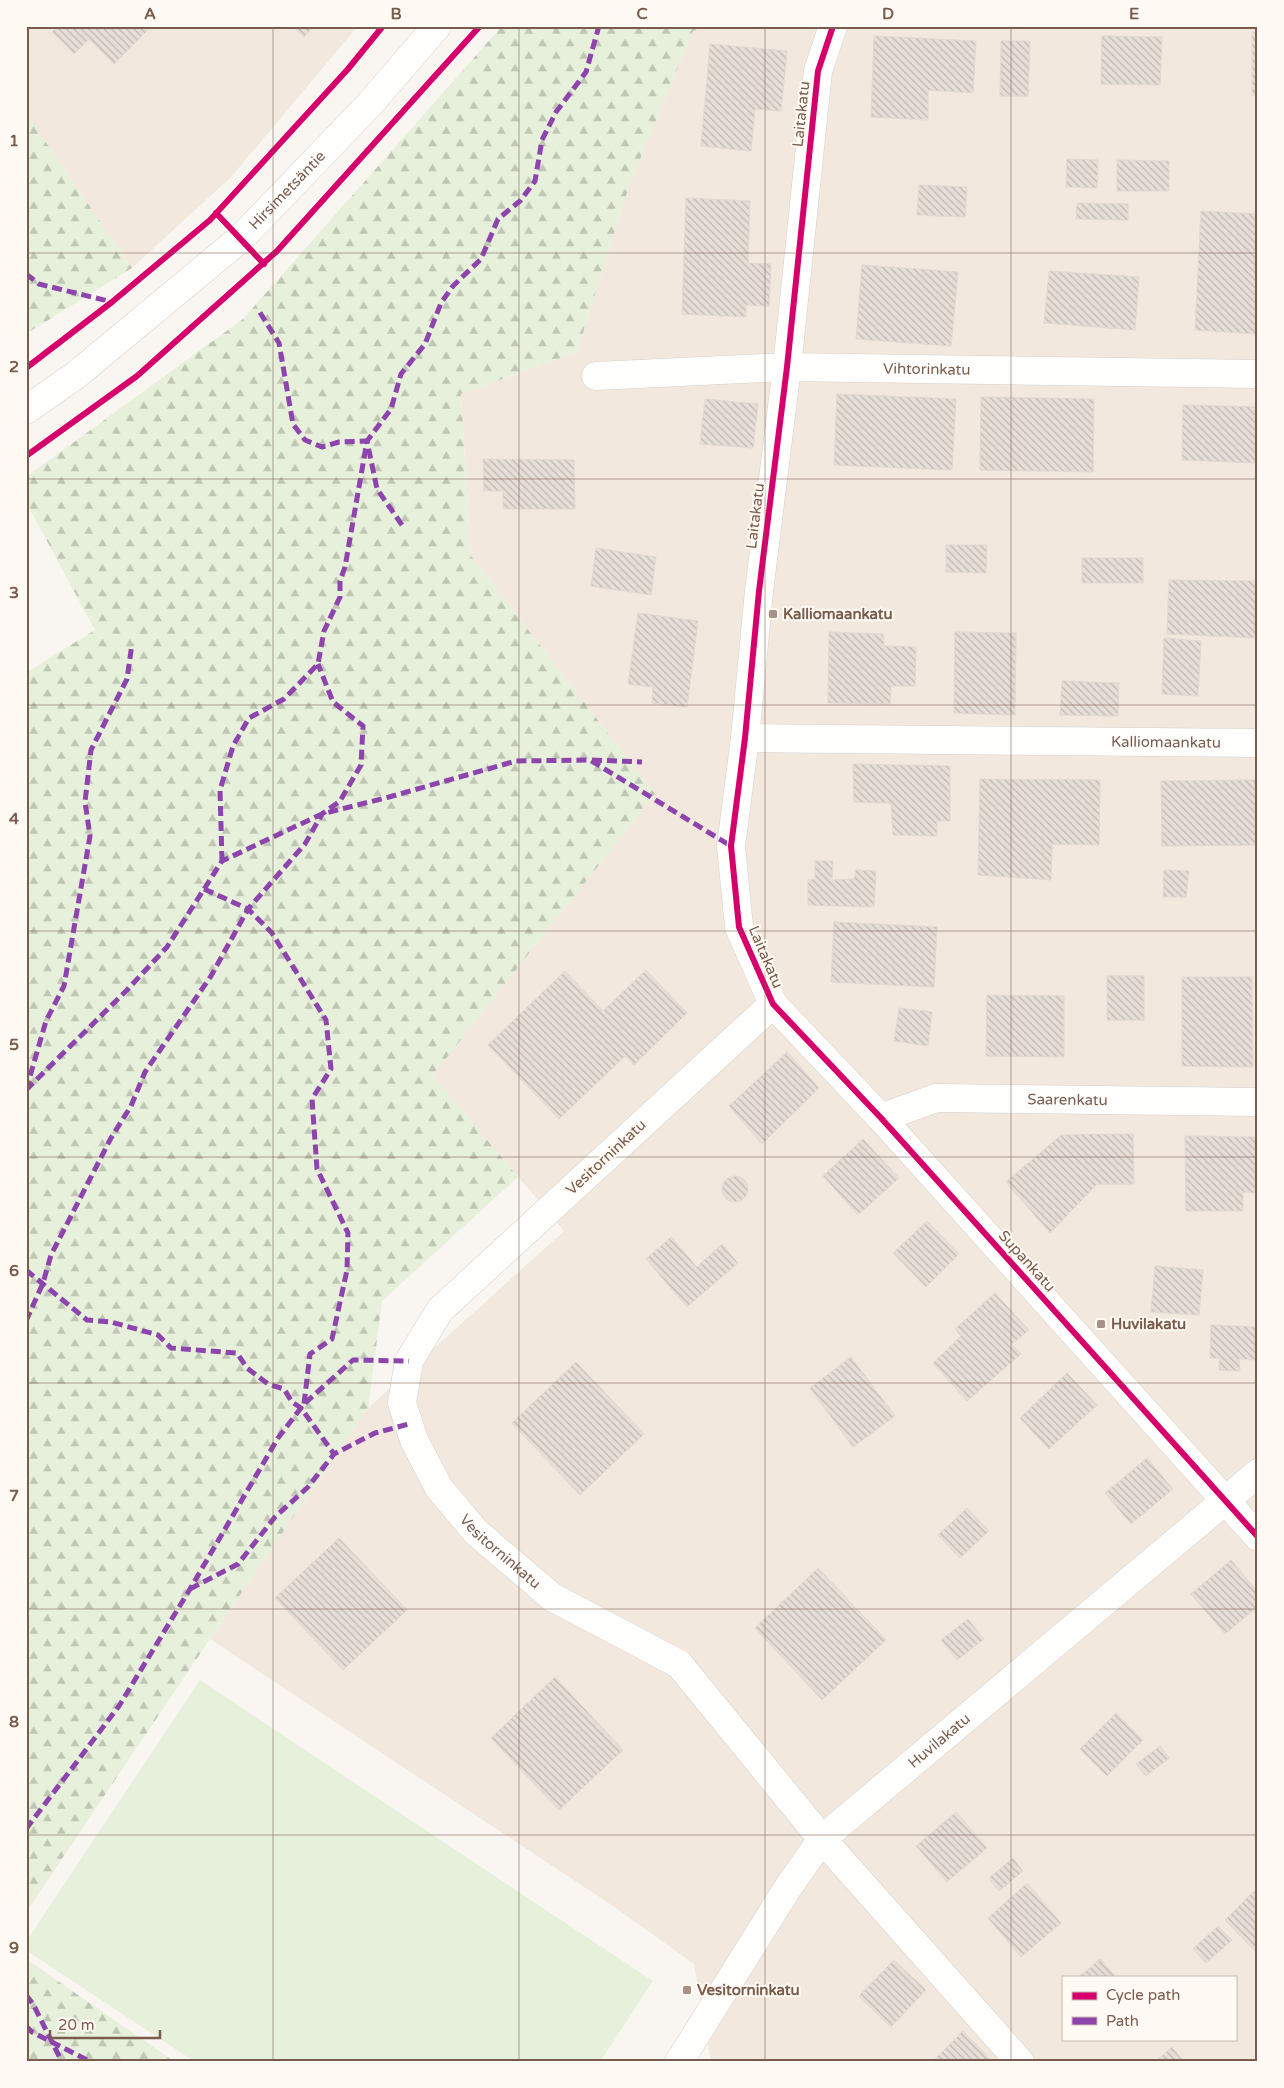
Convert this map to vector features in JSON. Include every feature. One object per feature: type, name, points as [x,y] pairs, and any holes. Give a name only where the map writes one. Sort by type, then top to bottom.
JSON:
[{"type":"street","name":"Hirsimetsäntie","points":[[26,410],[76,375],[240,239],[369,105],[437,26]]},
{"type":"street","name":"Laitakatu","points":[[773,1004],[739,927],[731,846],[745,738],[759,591],[787,367],[818,71],[833,26]]},
{"type":"street","name":"Vihtorinkatu","points":[[596,376],[787,367],[1258,374]]},
{"type":"street","name":"Kalliomaankatu","points":[[745,738],[1258,743]]},
{"type":"street","name":"Supankatu","points":[[773,1004],[881,1118],[1258,1537]]},
{"type":"street","name":"Vesitorninkatu","points":[[773,1004],[440,1310],[409,1361],[402,1404],[414,1440],[439,1488],[476,1532],[552,1597],[680,1664],[822,1839],[1020,2062]]},
{"type":"street","name":"Saarenkatu","points":[[881,1118],[936,1098],[1258,1102]]},
{"type":"street","name":"Huvilakatu","points":[[679,2062],[787,1889],[822,1839],[1258,1473]]},
{"type":"shaded area","points":[[26,26],[358,26],[231,177],[132,268],[26,113]]},
{"type":"shaded area","points":[[714,26],[1258,26],[1258,2062],[711,2062],[694,1964],[613,1906],[210,1639],[368,1408],[564,1231],[432,1075],[655,794],[471,556],[461,394],[577,352],[629,186],[693,31]]},
{"type":"green space","points":[[502,26],[714,26],[693,31],[629,186],[577,352],[461,394],[471,556],[655,794],[433,1075],[518,1177],[382,1301],[368,1408],[26,1912],[26,673],[95,630],[26,502],[26,477],[243,319]]},
{"type":"green space","points":[[26,113],[132,268],[26,334]]},
{"type":"green space","points":[[200,1680],[653,1981],[600,2062],[195,2062],[26,1950],[26,1942]]},
{"type":"green space","points":[[26,1959],[175,2062],[26,2062]]},
{"type":"building","points":[[58,26],[152,26],[114,64],[89,39],[74,54],[52,32]]},
{"type":"building","points":[[292,26],[314,26],[304,37]]},
{"type":"building","points":[[1252,32],[1258,32],[1258,95],[1252,95]]},
{"type":"building","points":[[874,36],[976,41],[973,93],[928,90],[928,120],[871,117]]},
{"type":"building","points":[[1102,36],[1162,37],[1160,85],[1101,84]]},
{"type":"building","points":[[1001,41],[1030,41],[1028,96],[1000,96]]},
{"type":"building","points":[[710,44],[787,51],[781,111],[755,109],[751,151],[701,146]]},
{"type":"building","points":[[1067,159],[1098,160],[1097,188],[1066,187]]},
{"type":"building","points":[[1117,160],[1169,161],[1169,191],[1117,191]]},
{"type":"building","points":[[919,185],[967,187],[965,217],[917,215]]},
{"type":"building","points":[[686,198],[750,201],[748,263],[771,264],[769,306],[746,305],[746,317],[682,314]]},
{"type":"building","points":[[1077,203],[1128,204],[1128,220],[1076,219]]},
{"type":"building","points":[[1201,211],[1258,214],[1258,334],[1195,330]]},
{"type":"building","points":[[862,265],[958,272],[951,346],[856,339]]},
{"type":"building","points":[[1049,271],[1139,277],[1135,330],[1044,323]]},
{"type":"building","points":[[837,394],[956,399],[952,470],[834,465]]},
{"type":"building","points":[[981,397],[1094,399],[1093,472],[980,470]]},
{"type":"building","points":[[705,399],[758,404],[753,448],[700,444]]},
{"type":"building","points":[[1183,405],[1258,407],[1258,463],[1182,460]]},
{"type":"building","points":[[483,459],[574,460],[575,509],[503,509],[503,491],[484,491]]},
{"type":"building","points":[[946,545],[987,545],[986,573],[946,572]]},
{"type":"building","points":[[596,548],[656,557],[651,595],[591,586]]},
{"type":"building","points":[[1082,558],[1143,558],[1143,583],[1082,583]]},
{"type":"building","points":[[1169,580],[1258,581],[1256,638],[1167,634]]},
{"type":"building","points":[[638,613],[698,621],[687,707],[652,703],[653,687],[628,684]]},
{"type":"building","points":[[829,632],[883,634],[884,646],[916,647],[915,686],[891,686],[890,704],[828,703]]},
{"type":"building","points":[[955,632],[1016,633],[1015,715],[954,713]]},
{"type":"building","points":[[1164,638],[1201,641],[1198,696],[1162,694]]},
{"type":"building","points":[[1062,681],[1119,683],[1118,716],[1060,715]]},
{"type":"building","points":[[853,764],[950,766],[950,821],[937,821],[937,836],[893,835],[891,803],[854,802]]},
{"type":"building","points":[[980,779],[1100,780],[1099,845],[1052,844],[1051,880],[978,875]]},
{"type":"building","points":[[1258,780],[1258,845],[1162,846],[1161,781]]},
{"type":"building","points":[[815,861],[833,861],[832,880],[854,879],[856,870],[876,871],[874,907],[808,905],[808,880],[815,879]]},
{"type":"building","points":[[1164,870],[1189,871],[1186,897],[1163,897]]},
{"type":"building","points":[[834,922],[937,927],[934,987],[831,982]]},
{"type":"building","points":[[646,970],[687,1013],[634,1065],[625,1056],[559,1119],[488,1045],[565,971],[603,1011]]},
{"type":"building","points":[[1107,976],[1144,976],[1144,1020],[1107,1020]]},
{"type":"building","points":[[1182,977],[1252,977],[1253,1067],[1182,1066]]},
{"type":"building","points":[[987,995],[1064,996],[1064,1057],[986,1056]]},
{"type":"building","points":[[899,1008],[932,1012],[928,1046],[894,1041]]},
{"type":"building","points":[[787,1052],[819,1088],[762,1144],[729,1106]]},
{"type":"building","points":[[1133,1134],[1134,1184],[1097,1184],[1050,1233],[1006,1182],[1061,1135]]},
{"type":"building","points":[[1185,1136],[1258,1137],[1258,1193],[1243,1192],[1243,1211],[1186,1211]]},
{"type":"building","points":[[863,1139],[899,1178],[858,1215],[823,1176]]},
{"type":"building","points":[[735,1176],[744,1180],[748,1189],[744,1198],[735,1202],[726,1198],[722,1189],[726,1180]]},
{"type":"building","points":[[927,1221],[959,1254],[926,1287],[893,1253]]},
{"type":"building","points":[[671,1237],[697,1267],[722,1244],[738,1263],[687,1307],[646,1259]]},
{"type":"building","points":[[1155,1266],[1203,1270],[1199,1315],[1151,1312]]},
{"type":"building","points":[[995,1293],[1029,1330],[1012,1344],[1021,1354],[967,1401],[933,1363],[961,1336],[955,1329]]},
{"type":"building","points":[[1211,1325],[1258,1327],[1258,1360],[1239,1359],[1240,1371],[1219,1370],[1219,1358],[1210,1358]]},
{"type":"building","points":[[851,1357],[895,1416],[853,1447],[810,1388]]},
{"type":"building","points":[[576,1362],[644,1434],[580,1495],[512,1423]]},
{"type":"building","points":[[1067,1373],[1097,1405],[1049,1449],[1020,1418]]},
{"type":"building","points":[[1147,1458],[1173,1489],[1131,1524],[1105,1493]]},
{"type":"building","points":[[967,1508],[989,1531],[960,1558],[938,1535]]},
{"type":"building","points":[[339,1538],[407,1610],[343,1670],[275,1598]]},
{"type":"building","points":[[1231,1560],[1258,1592],[1258,1606],[1225,1634],[1191,1594]]},
{"type":"building","points":[[818,1568],[886,1640],[822,1700],[755,1628]]},
{"type":"building","points":[[968,1619],[984,1639],[957,1660],[941,1640]]},
{"type":"building","points":[[555,1677],[623,1750],[559,1810],[491,1738]]},
{"type":"building","points":[[1116,1713],[1143,1740],[1107,1776],[1080,1749]]},
{"type":"building","points":[[1160,1746],[1169,1758],[1146,1776],[1136,1764]]},
{"type":"building","points":[[956,1812],[987,1848],[947,1882],[916,1846]]},
{"type":"building","points":[[1013,1858],[1023,1871],[999,1891],[989,1878]]},
{"type":"building","points":[[1027,1883],[1061,1923],[1021,1957],[988,1918]]},
{"type":"building","points":[[1254,1891],[1258,1895],[1258,1954],[1225,1920]]},
{"type":"building","points":[[1218,1926],[1232,1940],[1206,1963],[1193,1949]]},
{"type":"building","points":[[1100,1959],[1115,1976],[1080,1976]]},
{"type":"building","points":[[894,1960],[926,1990],[891,2027],[859,1996]]},
{"type":"building","points":[[963,2031],[993,2062],[932,2062]]},
{"type":"building","points":[[1172,2047],[1184,2062],[1155,2062]]},
{"type":"marked path","points":[[402,525],[377,489],[367,441],[391,409],[401,374],[425,344],[441,303],[453,286],[481,259],[498,219],[520,201],[535,181],[542,140],[556,112],[586,72],[599,26]]},
{"type":"marked path","points":[[26,274],[39,284],[112,302]]},
{"type":"marked path","points":[[222,861],[220,790],[233,746],[249,718],[284,699],[318,664],[324,631],[340,597],[340,581],[345,567],[367,441],[339,442],[322,447],[305,440],[293,424],[279,343],[259,311]]},
{"type":"marked path","points":[[26,1090],[46,1021],[64,986],[90,836],[85,802],[91,750],[127,679],[132,644]]},
{"type":"marked path","points":[[26,1321],[43,1283],[51,1255],[111,1138],[131,1106],[145,1072],[211,976],[248,909],[305,844],[322,814],[340,801],[361,765],[363,726],[333,702],[318,664]]},
{"type":"marked path","points":[[26,1090],[127,990],[167,947],[222,861],[322,814],[516,761],[590,760],[731,846]]},
{"type":"marked path","points":[[592,760],[642,762]]},
{"type":"marked path","points":[[204,889],[248,909],[272,933],[326,1020],[331,1069],[312,1099],[317,1169],[348,1233],[347,1270],[332,1339],[310,1354],[304,1404]]},
{"type":"marked path","points":[[26,1270],[87,1320],[111,1322],[158,1335],[171,1348],[237,1353],[247,1368],[268,1384],[284,1389],[292,1402],[301,1408],[334,1454]]},
{"type":"marked path","points":[[26,1829],[119,1706],[278,1438],[304,1404],[353,1360],[409,1361]]},
{"type":"marked path","points":[[190,1589],[238,1564],[275,1517],[308,1487],[334,1454],[375,1433],[409,1424]]},
{"type":"marked path","points":[[26,1995],[33,2004],[62,2062]]},
{"type":"marked path","points":[[26,2026],[32,2032],[91,2062]]},
{"type":"cycle path","points":[[26,368],[112,302],[210,220],[348,69],[383,26]]},
{"type":"cycle path","points":[[26,456],[137,376],[277,251],[480,26]]},
{"type":"cycle path","points":[[833,26],[818,71],[787,367],[759,591],[745,738],[731,846],[739,927],[773,1004],[881,1118],[1258,1537]]},
{"type":"cycle path","points":[[216,213],[264,264]]},
{"type":"place","name":"Kalliomaankatu","points":[[773,614]]},
{"type":"place","name":"Huvilakatu","points":[[1101,1324]]},
{"type":"place","name":"Vesitorninkatu","points":[[687,1990]]}]
